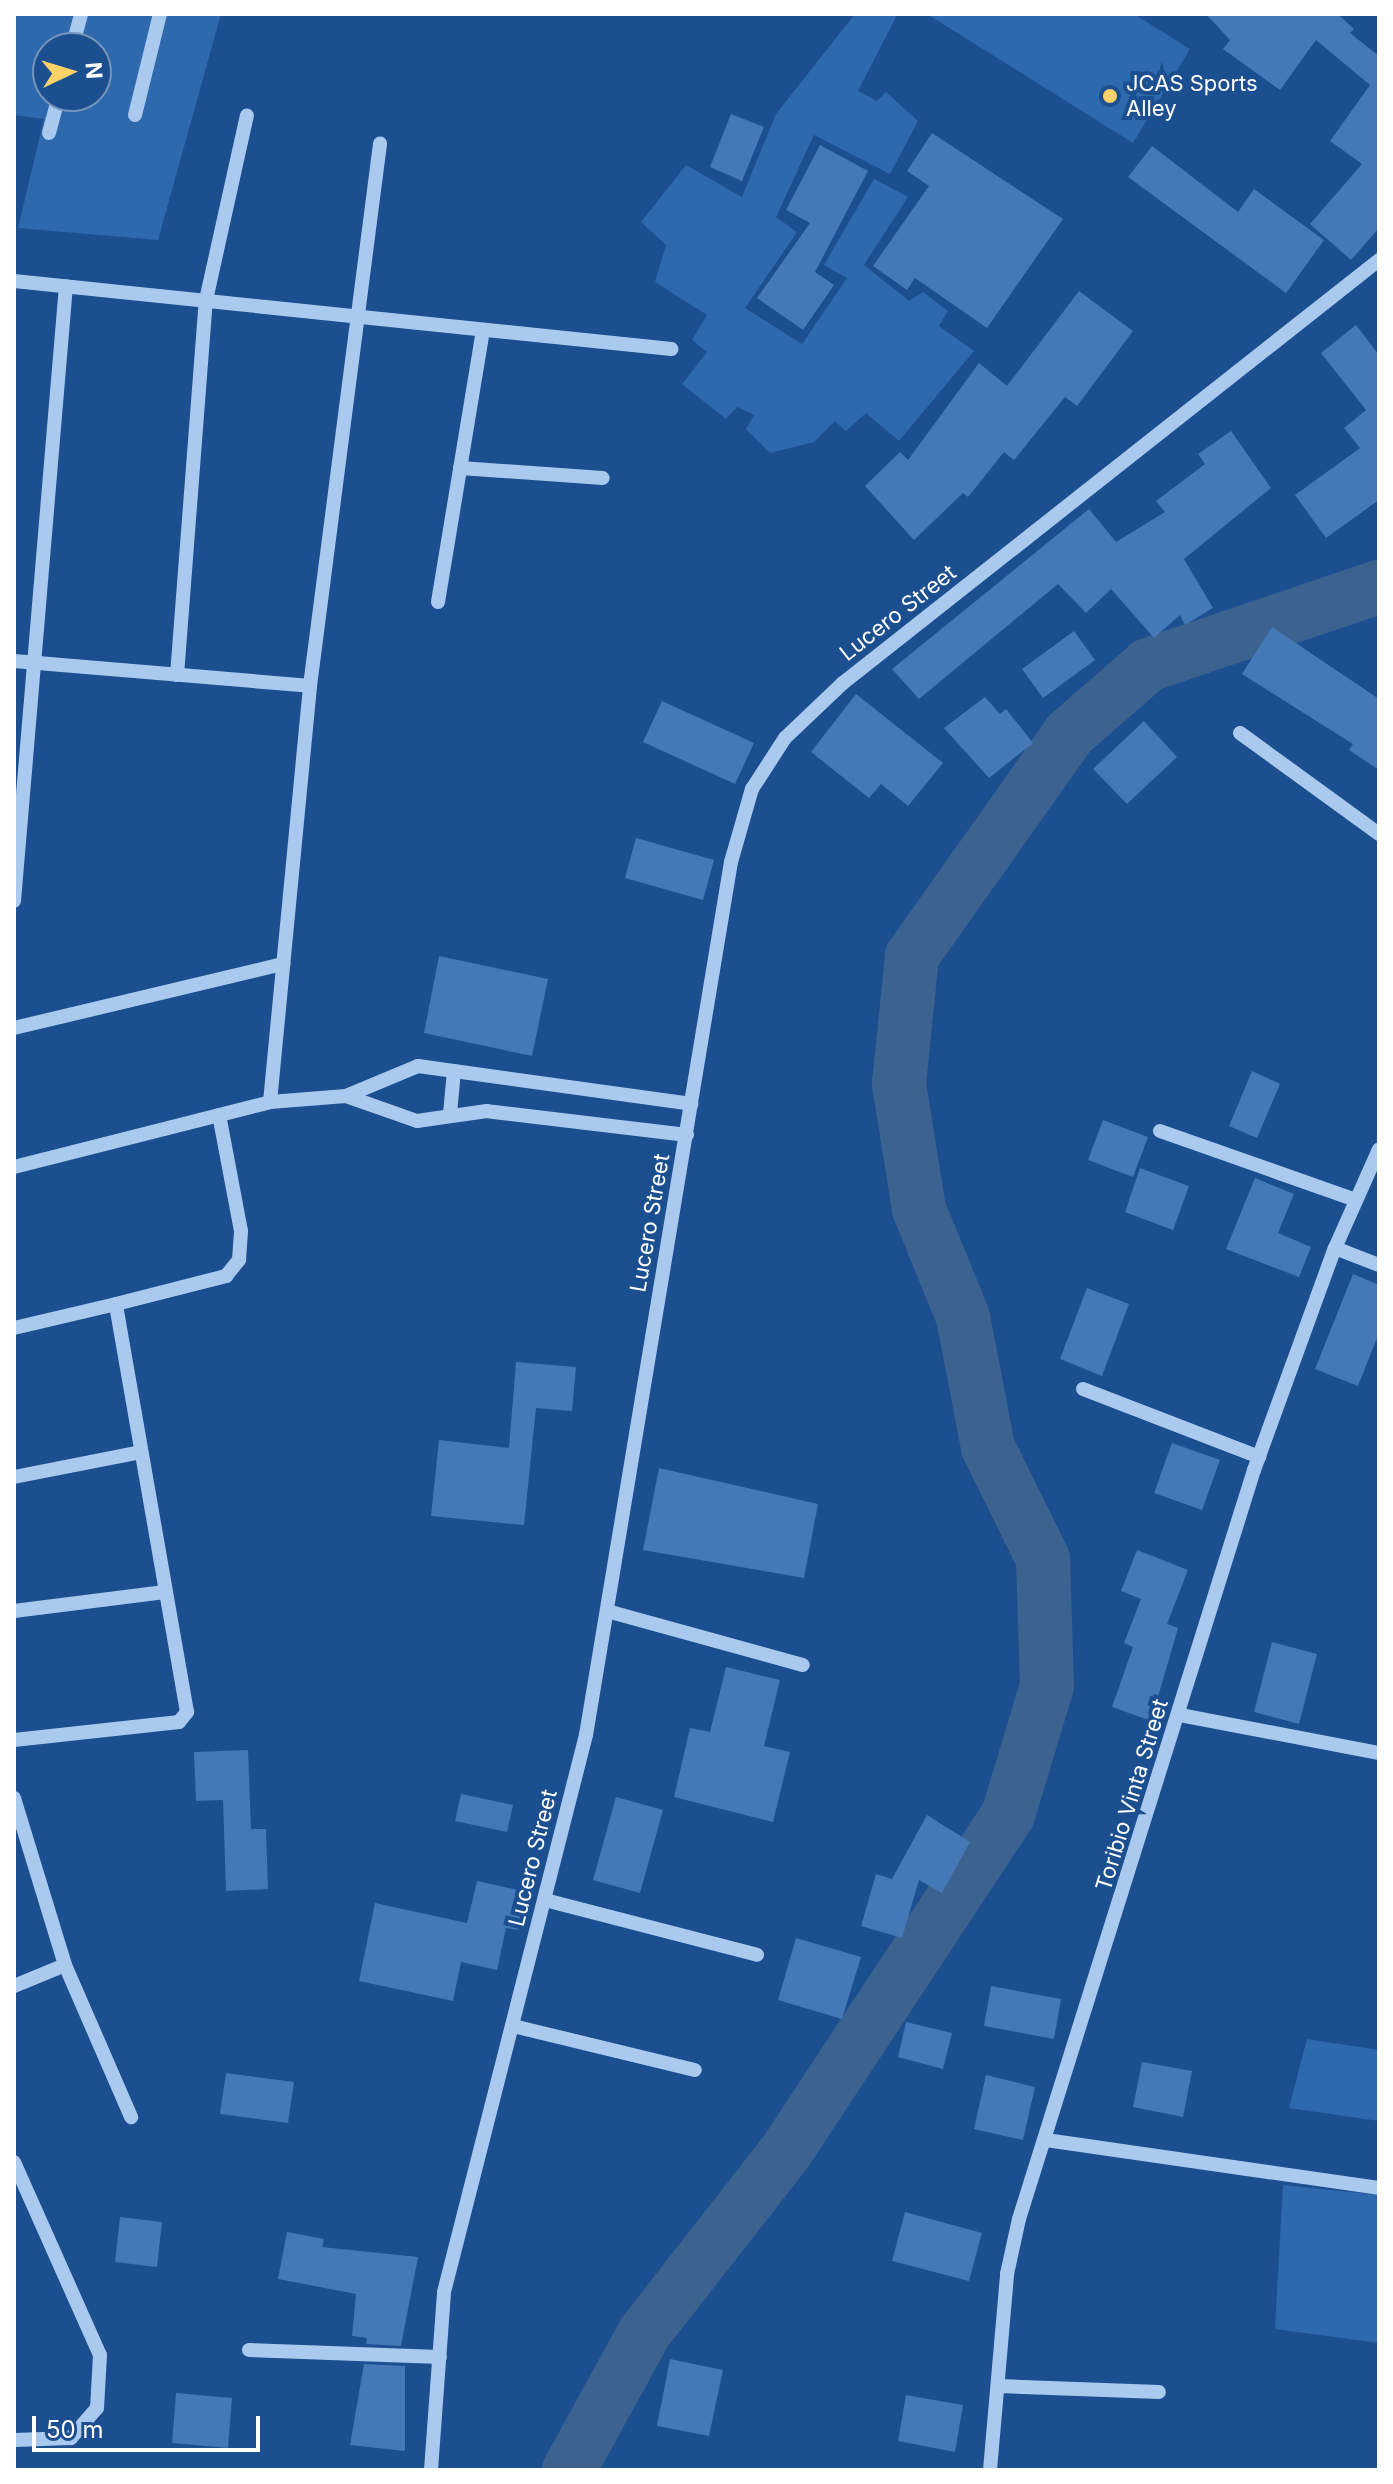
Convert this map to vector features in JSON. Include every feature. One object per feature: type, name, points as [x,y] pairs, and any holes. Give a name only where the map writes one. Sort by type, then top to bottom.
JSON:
[{"type":"street","points":[[135,115],[160,14]]},
{"type":"street","points":[[49,133],[55,112]]},
{"type":"street","points":[[177,675],[206,300],[247,115]]},
{"type":"street","points":[[270,1102],[310,686],[380,144]]},
{"type":"street","name":"Lucero Street","points":[[431,2470],[444,2292],[586,1735],[731,862],[752,789],[785,738],[843,683],[1379,260]]},
{"type":"street","points":[[14,281],[206,300],[357,320],[671,349]]},
{"type":"street","points":[[14,901],[66,286]]},
{"type":"street","points":[[438,602],[483,330]]},
{"type":"street","points":[[460,468],[603,478]]},
{"type":"street","points":[[14,661],[310,686]]},
{"type":"street","points":[[1240,733],[1379,834]]},
{"type":"street","points":[[14,1028],[283,964]]},
{"type":"street","points":[[14,1167],[270,1102],[346,1096],[418,1066],[691,1104]]},
{"type":"street","points":[[450,1114],[454,1071]]},
{"type":"street","points":[[346,1096],[417,1121],[487,1111],[687,1135]]},
{"type":"street","points":[[14,1328],[226,1276],[239,1260],[241,1231],[219,1115]]},
{"type":"street","points":[[1160,1131],[1356,1200]]},
{"type":"street","name":"Toribio Vinta Street","points":[[990,2470],[1007,2274],[1046,2140],[1259,1457],[1335,1248],[1379,1149]]},
{"type":"street","points":[[1335,1248],[1379,1265]]},
{"type":"street","points":[[14,1740],[179,1722],[188,1697],[165,1592],[116,1304]]},
{"type":"street","points":[[1083,1389],[1259,1457]]},
{"type":"street","points":[[14,1477],[141,1452]]},
{"type":"street","points":[[14,1611],[165,1592]]},
{"type":"street","points":[[607,1611],[803,1665]]},
{"type":"street","points":[[1180,1715],[1379,1753]]},
{"type":"street","points":[[14,1798],[65,1965],[131,2117]]},
{"type":"street","points":[[545,1900],[757,1955]]},
{"type":"street","points":[[14,1986],[65,1965]]},
{"type":"street","points":[[513,2026],[695,2070]]},
{"type":"street","points":[[1046,2140],[1379,2188]]},
{"type":"street","points":[[14,2162],[100,2355],[97,2408],[71,2438],[14,2440]]},
{"type":"street","points":[[249,2350],[440,2357]]},
{"type":"street","points":[[998,2386],[1159,2392]]},
{"type":"shaded area","points":[[14,14],[221,14],[158,240],[18,228],[44,119],[14,115]]},
{"type":"shaded area","points":[[855,14],[897,15],[858,91],[877,101],[886,92],[918,121],[890,174],[814,135],[776,217],[797,232],[745,308],[802,344],[847,278],[824,265],[874,179],[908,197],[864,265],[909,301],[923,292],[948,311],[939,326],[974,351],[899,441],[866,413],[846,431],[835,421],[814,442],[770,453],[746,429],[754,415],[737,407],[726,419],[682,384],[707,352],[692,340],[707,315],[655,282],[666,245],[641,222],[686,165],[742,197],[776,114]]},
{"type":"shaded area","name":"JCAS Sports Alley","points":[[927,14],[1134,14],[1190,49],[1133,143]]},
{"type":"shaded area","points":[[1307,2039],[1379,2050],[1379,2121],[1289,2108]]},
{"type":"shaded area","points":[[1283,2185],[1379,2195],[1379,2343],[1275,2329]]},
{"type":"building","points":[[1206,14],[1338,14],[1354,29],[1350,33],[1379,56],[1379,228],[1351,260],[1310,224],[1362,164],[1330,141],[1370,85],[1316,40],[1280,90],[1223,49],[1230,40]]},
{"type":"building","points":[[731,114],[764,127],[742,181],[710,167]]},
{"type":"building","points":[[932,133],[1063,219],[987,328],[915,278],[907,290],[873,266],[929,186],[907,171]]},
{"type":"building","points":[[820,145],[868,171],[815,272],[834,285],[803,330],[757,298],[810,223],[786,210]]},
{"type":"building","points":[[1152,146],[1238,212],[1254,189],[1324,240],[1286,293],[1128,177]]},
{"type":"building","points":[[1079,291],[1133,331],[1077,406],[1065,397],[1014,460],[1004,452],[968,497],[963,493],[914,540],[865,486],[900,452],[908,460],[979,363],[1007,386]]},
{"type":"building","points":[[1356,325],[1379,355],[1379,500],[1326,538],[1295,495],[1360,448],[1344,428],[1366,410],[1321,353]]},
{"type":"building","points":[[1231,431],[1271,488],[1184,559],[1213,608],[1185,625],[1180,615],[1154,638],[1111,589],[1086,613],[1058,584],[919,699],[892,669],[1089,509],[1116,542],[1165,512],[1156,501],[1205,464],[1198,454]]},
{"type":"building","points":[[1272,627],[1379,699],[1379,770],[1349,750],[1353,744],[1242,674]]},
{"type":"building","points":[[1074,631],[1095,660],[1043,698],[1022,669]]},
{"type":"building","points":[[856,694],[943,763],[908,806],[881,784],[869,798],[811,752]]},
{"type":"building","points":[[985,697],[1000,714],[1006,709],[1033,743],[989,778],[944,728]]},
{"type":"building","points":[[662,701],[754,743],[735,784],[643,742]]},
{"type":"building","points":[[1144,721],[1177,757],[1127,804],[1093,769]]},
{"type":"building","points":[[636,838],[714,860],[703,900],[625,878]]},
{"type":"building","points":[[439,956],[548,979],[532,1056],[424,1033]]},
{"type":"building","points":[[1252,1071],[1280,1084],[1257,1138],[1229,1126]]},
{"type":"building","points":[[1103,1120],[1148,1137],[1133,1177],[1088,1160]]},
{"type":"building","points":[[1140,1168],[1189,1186],[1173,1230],[1125,1212]]},
{"type":"building","points":[[1255,1178],[1294,1194],[1278,1233],[1311,1247],[1299,1277],[1226,1249]]},
{"type":"building","points":[[1353,1274],[1379,1285],[1379,1333],[1358,1386],[1315,1369]]},
{"type":"building","points":[[1087,1288],[1129,1304],[1102,1376],[1060,1359]]},
{"type":"building","points":[[516,1362],[576,1367],[572,1411],[536,1408],[524,1525],[431,1516],[439,1440],[509,1448]]},
{"type":"building","points":[[1172,1443],[1220,1460],[1202,1510],[1154,1493]]},
{"type":"building","points":[[659,1468],[818,1504],[804,1578],[643,1550]]},
{"type":"building","points":[[1137,1550],[1188,1570],[1167,1624],[1178,1628],[1151,1721],[1112,1707],[1133,1647],[1124,1643],[1141,1599],[1121,1591]]},
{"type":"building","points":[[1272,1642],[1317,1654],[1299,1724],[1254,1712]]},
{"type":"building","points":[[726,1667],[780,1680],[764,1746],[790,1752],[773,1822],[674,1797],[690,1728],[710,1732]]},
{"type":"building","points":[[248,1750],[251,1829],[266,1829],[268,1889],[226,1891],[223,1800],[196,1801],[194,1752]]},
{"type":"building","points":[[461,1794],[513,1805],[507,1832],[455,1821]]},
{"type":"building","points":[[616,1797],[663,1810],[640,1893],[593,1880]]},
{"type":"building","points":[[927,1815],[970,1842],[942,1893],[919,1880],[902,1938],[861,1926],[876,1874],[892,1879]]},
{"type":"building","points":[[477,1881],[527,1892],[518,1930],[506,1928],[497,1970],[461,1962],[453,2001],[359,1981],[375,1903],[467,1923]]},
{"type":"building","points":[[796,1938],[861,1957],[842,2019],[778,2000]]},
{"type":"building","points":[[991,1986],[1061,1999],[1054,2039],[984,2026]]},
{"type":"building","points":[[906,2022],[952,2033],[943,2069],[898,2057]]},
{"type":"building","points":[[1142,2062],[1192,2071],[1183,2117],[1133,2107]]},
{"type":"building","points":[[226,2073],[294,2082],[288,2123],[220,2114]]},
{"type":"building","points":[[986,2075],[1035,2087],[1023,2140],[974,2129]]},
{"type":"building","points":[[905,2212],[982,2233],[969,2281],[892,2261]]},
{"type":"building","points":[[120,2217],[162,2222],[157,2267],[115,2262]]},
{"type":"building","points":[[287,2232],[324,2239],[322,2247],[418,2257],[401,2346],[366,2344],[367,2338],[352,2336],[356,2294],[278,2279]]},
{"type":"building","points":[[670,2359],[723,2370],[709,2436],[657,2426]]},
{"type":"building","points":[[364,2364],[405,2366],[405,2451],[350,2445]]},
{"type":"building","points":[[176,2393],[232,2398],[228,2448],[172,2443]]},
{"type":"building","points":[[906,2395],[963,2405],[955,2452],[898,2441]]},
{"type":"waterway","points":[[569,2470],[645,2332],[785,2153],[1008,1815],[1047,1686],[1043,1559],[988,1447],[963,1317],[919,1209],[899,1084],[912,956],[1069,734],[1148,665],[1379,587]]},
{"type":"place","name":"JCAS Sports Alley","points":[[1110,96]]}]
